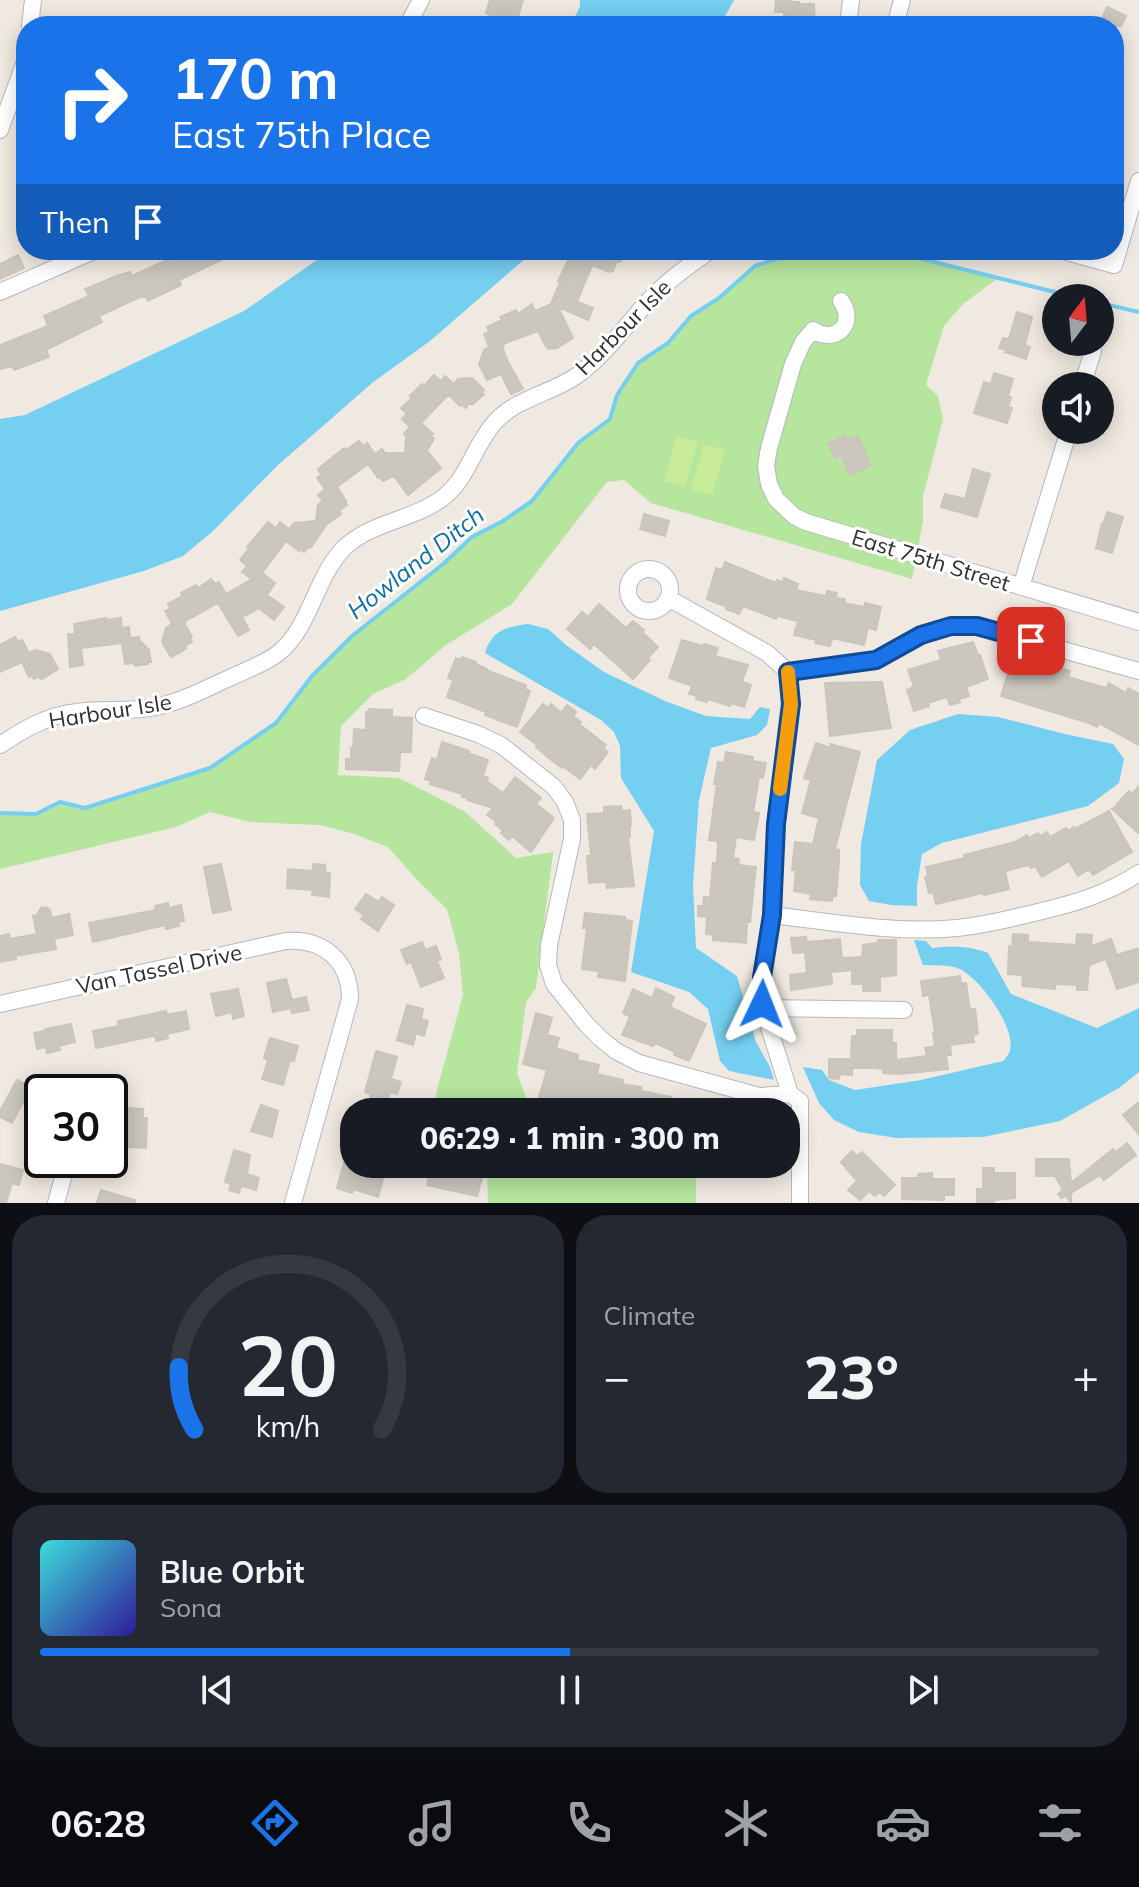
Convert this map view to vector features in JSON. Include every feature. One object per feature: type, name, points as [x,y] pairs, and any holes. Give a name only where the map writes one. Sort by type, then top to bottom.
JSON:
[{"type":"street","points":[[0,130],[5,101],[16,79]]},
{"type":"street","points":[[1124,231],[1139,181]]},
{"type":"street","points":[[0,292],[73,260]]},
{"type":"street","name":"Harbour Isle","points":[[0,745],[25,728],[54,716],[78,711],[138,710],[162,706],[261,664],[277,654],[299,629],[334,561],[345,547],[365,533],[427,508],[447,495],[503,414],[556,389],[596,360],[664,285],[698,260]]},
{"type":"street","points":[[1096,260],[1114,265],[1115,260]]},
{"type":"street","name":"East 75th Street","points":[[841,301],[847,314],[841,330],[827,336],[813,330],[803,342],[793,364],[766,466],[776,499],[794,516],[806,522],[1139,622]]},
{"type":"street","points":[[1021,587],[1065,444]]},
{"type":"street","points":[[668,598],[767,653],[788,672],[791,704],[776,824],[772,915],[761,985],[763,1008],[790,1094],[796,1098]]},
{"type":"street","points":[[788,672],[876,660],[921,635],[951,626],[977,626],[1139,671]]},
{"type":"street","points":[[424,716],[501,745],[554,787],[565,802],[572,820],[572,839],[549,945],[548,965],[554,984],[587,1025],[616,1051],[639,1063],[759,1096],[790,1094]]},
{"type":"street","points":[[772,915],[879,927],[954,928],[994,922],[1086,899],[1139,873]]},
{"type":"street","name":"Van Tassel Drive","points":[[0,1004],[286,941],[302,940],[319,945],[335,957],[344,970],[350,999],[293,1203]]},
{"type":"street","points":[[763,1008],[904,1010]]},
{"type":"street","points":[[56,1203],[63,1178]]},
{"type":"street","points":[[800,1178],[800,1203]]},
{"type":"green space","points":[[773,260],[931,260],[998,278],[963,304],[944,326],[926,385],[938,396],[943,419],[923,496],[923,521],[912,579],[651,503],[624,480],[607,482],[512,604],[446,645],[406,679],[373,694],[341,726],[338,775],[399,778],[464,811],[516,858],[553,852],[536,988],[526,1002],[517,1073],[526,1098],[435,1098],[463,995],[459,953],[447,909],[388,847],[320,825],[250,822],[210,812],[176,827],[0,869],[0,813],[36,814],[60,802],[85,808],[211,768],[276,723],[312,676],[352,636],[442,565],[472,537],[532,501],[578,443],[610,419],[617,395],[638,363],[668,343],[691,316],[719,298],[755,266]]},
{"type":"green space","points":[[676,436],[698,442],[685,487],[664,481]]},
{"type":"green space","points":[[704,444],[725,450],[712,495],[691,489]]},
{"type":"green space","points":[[487,1178],[696,1178],[696,1203],[488,1203]]},
{"type":"water","points":[[580,0],[734,0],[725,16],[576,16]]},
{"type":"water","points":[[317,260],[523,260],[430,341],[372,383],[279,464],[212,532],[183,556],[144,571],[0,611],[0,419],[25,415],[244,311]]},
{"type":"water","points":[[528,624],[548,629],[604,672],[665,701],[706,716],[750,719],[760,707],[770,709],[767,725],[757,735],[711,748],[699,800],[693,885],[696,948],[737,976],[756,1042],[774,1080],[729,1071],[720,1061],[708,1009],[689,992],[631,972],[654,831],[621,778],[620,746],[614,732],[601,720],[485,653],[492,639],[501,631]]},
{"type":"water","points":[[958,714],[998,717],[1113,744],[1124,759],[1119,783],[1088,806],[942,843],[922,854],[917,906],[869,901],[860,885],[861,844],[877,760],[910,730]]},
{"type":"water","points":[[914,940],[926,941],[932,948],[960,947],[988,953],[1011,994],[1097,1028],[1139,1008],[1139,1072],[1119,1088],[1060,1121],[983,1137],[897,1138],[859,1132],[834,1120],[819,1103],[803,1067],[822,1070],[829,1080],[855,1090],[921,1080],[1003,1061],[1010,1052],[1008,1029],[986,993],[960,969],[923,965]]},
{"type":"building","points":[[490,0],[523,0],[518,16],[486,13]]},
{"type":"building","points":[[776,0],[814,4],[815,16],[784,16],[784,12],[775,12]]},
{"type":"building","points":[[1107,7],[1126,16],[1124,20],[1124,16],[1103,16]]},
{"type":"building","points":[[16,256],[24,268],[0,279],[0,264]]},
{"type":"building","points":[[167,260],[221,260],[179,280],[181,285],[148,301],[146,297],[140,297],[99,316],[102,322],[46,350],[49,357],[14,370],[13,366],[0,369],[0,345],[48,326],[44,316],[89,296],[85,289],[119,275],[130,272],[132,276]]},
{"type":"building","points":[[568,260],[621,260],[617,261],[613,271],[591,268],[578,299],[578,302],[593,308],[588,320],[558,307],[573,338],[557,348],[549,349],[538,331],[503,344],[508,362],[523,389],[511,394],[501,374],[487,380],[479,364],[484,350],[489,347],[484,334],[489,332],[487,327],[502,320],[500,317],[516,310],[518,314],[532,304],[535,311],[551,304]]},
{"type":"building","points":[[1017,312],[1032,317],[1025,345],[1030,347],[1026,359],[999,348],[1003,338],[1009,339]]},
{"type":"building","points":[[994,373],[1013,379],[1008,396],[1011,397],[1008,407],[1012,408],[1007,423],[974,413],[984,382],[991,384]]},
{"type":"building","points":[[434,375],[441,381],[445,376],[454,384],[458,379],[472,378],[484,390],[481,392],[484,394],[466,408],[447,396],[421,423],[433,434],[434,439],[427,451],[441,468],[408,495],[394,476],[383,481],[368,464],[337,487],[347,505],[326,525],[311,547],[304,552],[299,551],[286,541],[262,573],[275,583],[267,595],[284,607],[274,620],[259,608],[242,617],[249,630],[238,636],[218,603],[184,622],[192,642],[171,657],[162,642],[166,628],[172,624],[165,611],[170,609],[168,604],[182,596],[181,593],[196,585],[198,588],[211,579],[215,584],[219,582],[226,594],[252,579],[242,572],[247,566],[240,560],[249,549],[247,547],[268,522],[276,528],[280,522],[289,529],[294,523],[316,521],[318,505],[323,501],[318,495],[325,489],[317,478],[321,475],[318,469],[344,448],[346,450],[359,441],[363,446],[367,443],[375,454],[382,449],[385,453],[405,453],[404,434],[410,427],[402,419],[407,414],[401,408]]},
{"type":"building","points":[[845,435],[847,440],[858,436],[871,465],[850,475],[841,455],[835,458],[828,444]]},
{"type":"building","points":[[973,469],[990,474],[977,517],[941,507],[945,494],[965,499]]},
{"type":"building","points":[[1107,512],[1123,517],[1112,553],[1096,548]]},
{"type":"building","points":[[644,514],[669,521],[665,536],[640,529]]},
{"type":"building","points":[[725,562],[776,583],[777,580],[783,582],[784,578],[798,584],[796,590],[826,596],[827,591],[837,593],[836,598],[845,599],[844,603],[881,607],[876,630],[868,628],[864,645],[832,638],[830,646],[794,635],[798,621],[777,616],[776,619],[743,606],[739,614],[726,609],[707,599],[716,568],[722,570]]},
{"type":"building","points":[[599,604],[626,628],[633,621],[658,647],[633,679],[594,644],[590,649],[567,629],[582,612],[588,617]]},
{"type":"building","points":[[121,618],[122,628],[129,627],[130,638],[139,637],[149,650],[151,662],[135,666],[134,663],[125,664],[122,643],[81,648],[83,665],[70,667],[68,634],[75,634],[74,624]]},
{"type":"building","points":[[15,637],[18,642],[22,640],[29,653],[36,650],[50,654],[58,669],[42,679],[29,677],[22,662],[0,672],[0,645]]},
{"type":"building","points":[[682,640],[718,648],[715,656],[748,665],[742,682],[751,685],[744,707],[696,699],[697,696],[689,694],[692,686],[669,678]]},
{"type":"building","points":[[973,642],[988,679],[966,687],[969,696],[959,699],[960,702],[950,705],[947,697],[914,711],[907,690],[914,687],[908,670],[941,660],[938,651]]},
{"type":"building","points":[[1020,656],[1070,671],[1068,677],[1106,688],[1109,683],[1126,693],[1128,688],[1139,694],[1139,745],[1099,723],[1097,727],[1001,696],[1008,673],[1015,674]]},
{"type":"building","points":[[462,657],[526,685],[525,689],[530,691],[517,727],[447,697],[453,680],[448,678],[456,658],[461,660]]},
{"type":"building","points":[[882,682],[891,728],[830,736],[825,683]]},
{"type":"building","points":[[543,704],[548,708],[551,704],[561,713],[567,705],[576,712],[573,716],[581,722],[579,724],[606,745],[603,748],[608,752],[595,769],[591,765],[580,779],[550,759],[520,732]]},
{"type":"building","points":[[369,709],[392,710],[392,717],[412,718],[411,752],[400,752],[399,771],[346,769],[346,759],[351,759],[353,749],[354,729],[366,730],[366,712]]},
{"type":"building","points":[[442,742],[488,760],[483,776],[503,793],[515,777],[541,798],[536,804],[554,818],[531,852],[512,836],[509,840],[501,833],[503,831],[495,824],[497,822],[487,815],[493,808],[467,800],[462,794],[430,784],[431,781],[425,779],[432,758],[437,760]]},
{"type":"building","points":[[816,743],[860,752],[835,849],[839,850],[839,861],[836,896],[832,901],[810,899],[811,894],[794,891],[796,870],[792,870],[795,842],[813,844],[819,818],[802,813],[811,780],[804,778]]},
{"type":"building","points":[[726,752],[766,763],[763,778],[759,777],[753,812],[759,813],[754,840],[736,837],[733,858],[739,859],[738,865],[756,867],[746,943],[713,940],[713,935],[706,934],[707,917],[698,916],[698,906],[703,906],[704,897],[710,898],[713,863],[717,863],[718,841],[709,840],[718,762],[724,763]]},
{"type":"building","points":[[1139,786],[1139,834],[1112,809],[1129,791],[1132,794]]},
{"type":"building","points":[[621,806],[622,811],[630,810],[628,837],[634,886],[607,888],[606,882],[589,883],[587,856],[591,856],[587,814],[604,813],[604,807]]},
{"type":"building","points":[[1109,811],[1132,852],[1093,875],[1089,869],[1078,876],[1069,861],[1042,877],[1035,866],[1031,868],[1029,865],[1005,871],[1009,889],[936,904],[933,892],[929,893],[926,867],[965,858],[964,855],[1015,842],[1027,835],[1029,838],[1047,832],[1050,837],[1066,828],[1068,831],[1075,829]]},
{"type":"building","points":[[221,864],[231,910],[213,913],[204,867]]},
{"type":"building","points":[[313,864],[325,865],[325,872],[330,873],[329,897],[312,895],[313,890],[287,888],[288,869],[313,871]]},
{"type":"building","points":[[366,894],[379,902],[382,897],[394,905],[378,931],[361,919],[364,915],[355,909]]},
{"type":"building","points":[[168,903],[169,908],[181,905],[184,921],[178,922],[179,926],[166,929],[165,925],[93,942],[89,923],[156,910],[155,906]]},
{"type":"building","points":[[46,907],[52,918],[69,914],[73,935],[54,939],[56,949],[15,956],[16,959],[0,962],[0,936],[9,934],[10,939],[37,934],[33,916]]},
{"type":"building","points":[[585,913],[625,917],[625,920],[632,921],[625,981],[598,977],[599,971],[582,969],[587,928],[583,928]]},
{"type":"building","points":[[1013,934],[1028,935],[1028,942],[1076,945],[1077,934],[1092,935],[1091,946],[1111,939],[1117,955],[1139,948],[1139,982],[1117,989],[1106,959],[1089,965],[1087,990],[1077,990],[1077,985],[1055,984],[1055,989],[1022,986],[1023,975],[1008,974],[1009,946],[1012,947]]},
{"type":"building","points":[[806,937],[807,942],[840,939],[842,958],[862,957],[863,945],[878,943],[878,940],[896,940],[896,975],[880,977],[880,991],[863,991],[863,984],[852,984],[852,970],[831,972],[832,984],[791,990],[790,975],[807,973],[805,952],[793,953],[791,938]]},
{"type":"building","points":[[422,942],[425,950],[436,946],[441,959],[437,961],[444,978],[421,987],[411,962],[407,964],[401,950]]},
{"type":"building","points":[[960,976],[961,984],[966,983],[970,1010],[975,1009],[978,1034],[973,1035],[974,1042],[950,1045],[951,1055],[946,1055],[948,1069],[899,1074],[883,1073],[883,1069],[852,1068],[852,1075],[840,1074],[839,1079],[829,1078],[829,1059],[851,1059],[852,1036],[857,1036],[857,1030],[892,1030],[896,1060],[927,1056],[925,1048],[935,1046],[935,1033],[929,995],[923,996],[921,981]]},
{"type":"building","points":[[286,979],[292,1000],[306,997],[309,1010],[292,1013],[291,1008],[273,1012],[267,983]]},
{"type":"building","points":[[656,988],[674,997],[670,1007],[706,1024],[689,1061],[655,1043],[653,1046],[622,1035],[630,1017],[623,1013],[633,989],[652,998]]},
{"type":"building","points":[[238,989],[244,1016],[233,1019],[232,1012],[216,1016],[211,994]]},
{"type":"building","points":[[407,1005],[423,1009],[421,1019],[428,1021],[424,1036],[416,1033],[413,1045],[397,1040]]},
{"type":"building","points":[[166,1011],[167,1015],[186,1011],[189,1029],[167,1034],[168,1038],[156,1041],[153,1036],[96,1048],[93,1031],[119,1026],[118,1021]]},
{"type":"building","points":[[536,1013],[552,1018],[547,1035],[559,1038],[556,1048],[578,1055],[577,1060],[599,1065],[597,1074],[623,1080],[622,1084],[641,1087],[641,1091],[671,1098],[542,1098],[539,1097],[547,1070],[523,1064]]},
{"type":"building","points":[[71,1024],[75,1042],[47,1053],[46,1047],[37,1049],[34,1033]]},
{"type":"building","points":[[270,1038],[298,1046],[294,1061],[290,1060],[283,1085],[262,1079]]},
{"type":"building","points":[[376,1051],[397,1057],[391,1079],[401,1082],[397,1094],[390,1092],[388,1098],[370,1098],[371,1094],[365,1092]]},
{"type":"building","points":[[17,1080],[24,1084],[24,1100],[12,1123],[0,1117],[0,1111]]},
{"type":"building","points":[[1139,1102],[1139,1135],[1123,1115]]},
{"type":"building","points":[[261,1105],[278,1111],[272,1137],[251,1131]]},
{"type":"building","points":[[128,1108],[143,1109],[143,1118],[147,1118],[146,1148],[128,1147]]},
{"type":"building","points":[[1127,1143],[1136,1155],[1104,1180],[1100,1175],[1071,1193],[1071,1203],[1066,1196],[1061,1198],[1058,1194],[1063,1190],[1055,1176],[1036,1176],[1036,1159],[1069,1159],[1071,1183],[1113,1149],[1116,1152]]},
{"type":"building","points":[[234,1150],[250,1155],[247,1174],[259,1178],[256,1190],[241,1186],[239,1193],[229,1190],[231,1184],[225,1182]]},
{"type":"building","points":[[852,1151],[857,1156],[862,1152],[895,1185],[884,1196],[879,1192],[875,1196],[869,1191],[860,1200],[848,1190],[857,1181],[841,1162]]},
{"type":"building","points":[[0,1164],[23,1170],[19,1185],[12,1183],[6,1203],[0,1203]]},
{"type":"building","points":[[983,1168],[994,1168],[994,1173],[1015,1173],[1015,1198],[977,1203],[977,1189],[983,1189]]},
{"type":"building","points":[[932,1173],[932,1179],[954,1179],[954,1195],[944,1195],[944,1200],[902,1199],[902,1178],[918,1178],[918,1174]]},
{"type":"building","points":[[340,1177],[383,1179],[378,1197],[353,1189],[352,1193],[337,1188]]},
{"type":"building","points":[[429,1178],[482,1178],[477,1196],[427,1185]]},
{"type":"building","points":[[101,1190],[135,1200],[135,1203],[97,1203]]},
{"type":"waterway","name":"Howland Ditch","points":[[0,813],[36,814],[60,802],[85,808],[210,768],[276,723],[312,676],[352,636],[442,565],[472,537],[532,501],[578,443],[610,419],[617,395],[638,363],[668,343],[691,316],[719,298],[755,266],[773,260]]},
{"type":"waterway","name":"Howland Ditch","points":[[926,260],[1042,289]]},
{"type":"waterway","name":"Howland Ditch","points":[[1114,306],[1139,312]]},
{"type":"slow traffic","points":[[780,789],[791,704],[788,672]]},
{"type":"route","points":[[762,1004],[761,985],[772,915],[776,824],[791,704],[788,672],[876,660],[921,635],[951,626],[977,626],[1031,641]]}]
